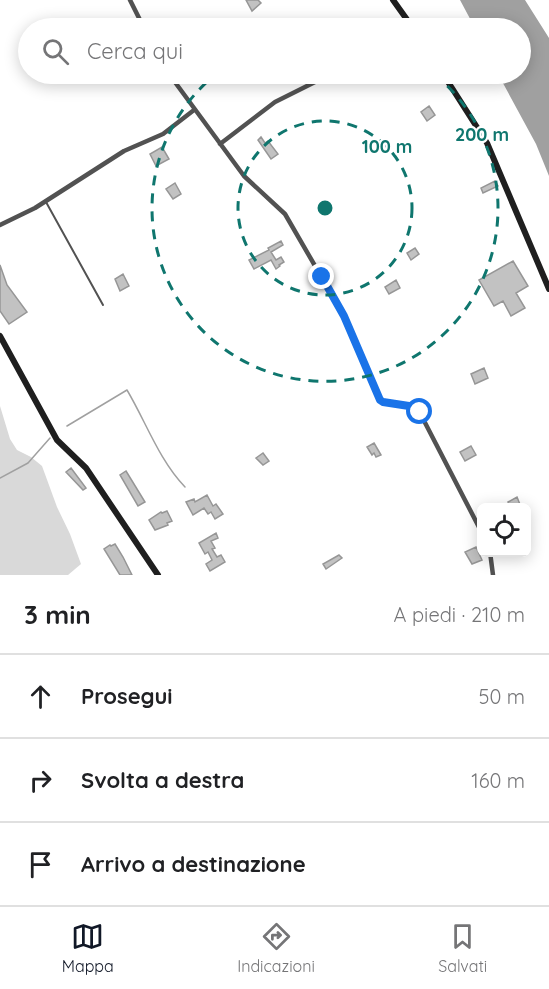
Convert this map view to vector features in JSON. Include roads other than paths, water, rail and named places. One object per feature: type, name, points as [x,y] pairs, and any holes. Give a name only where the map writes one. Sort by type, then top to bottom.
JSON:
[{"type":"main road","points":[[393,0],[406,18]]},
{"type":"main road","points":[[449,84],[487,143],[549,289]]},
{"type":"main road","points":[[0,336],[57,440],[86,468],[158,575]]},
{"type":"street","points":[[130,0],[139,18]]},
{"type":"street","points":[[176,84],[244,176],[285,214],[344,316],[380,400],[409,406],[420,412],[477,523]]},
{"type":"street","points":[[220,144],[275,102],[311,84]]},
{"type":"street","points":[[0,225],[35,208],[116,155],[163,134],[194,110]]},
{"type":"street","points":[[491,557],[493,575]]},
{"type":"lane","points":[[45,200],[103,304]]},
{"type":"waterway","points":[[67,426],[127,390],[160,453],[185,487]]},
{"type":"waterway","points":[[0,478],[28,463],[50,438]]}]
